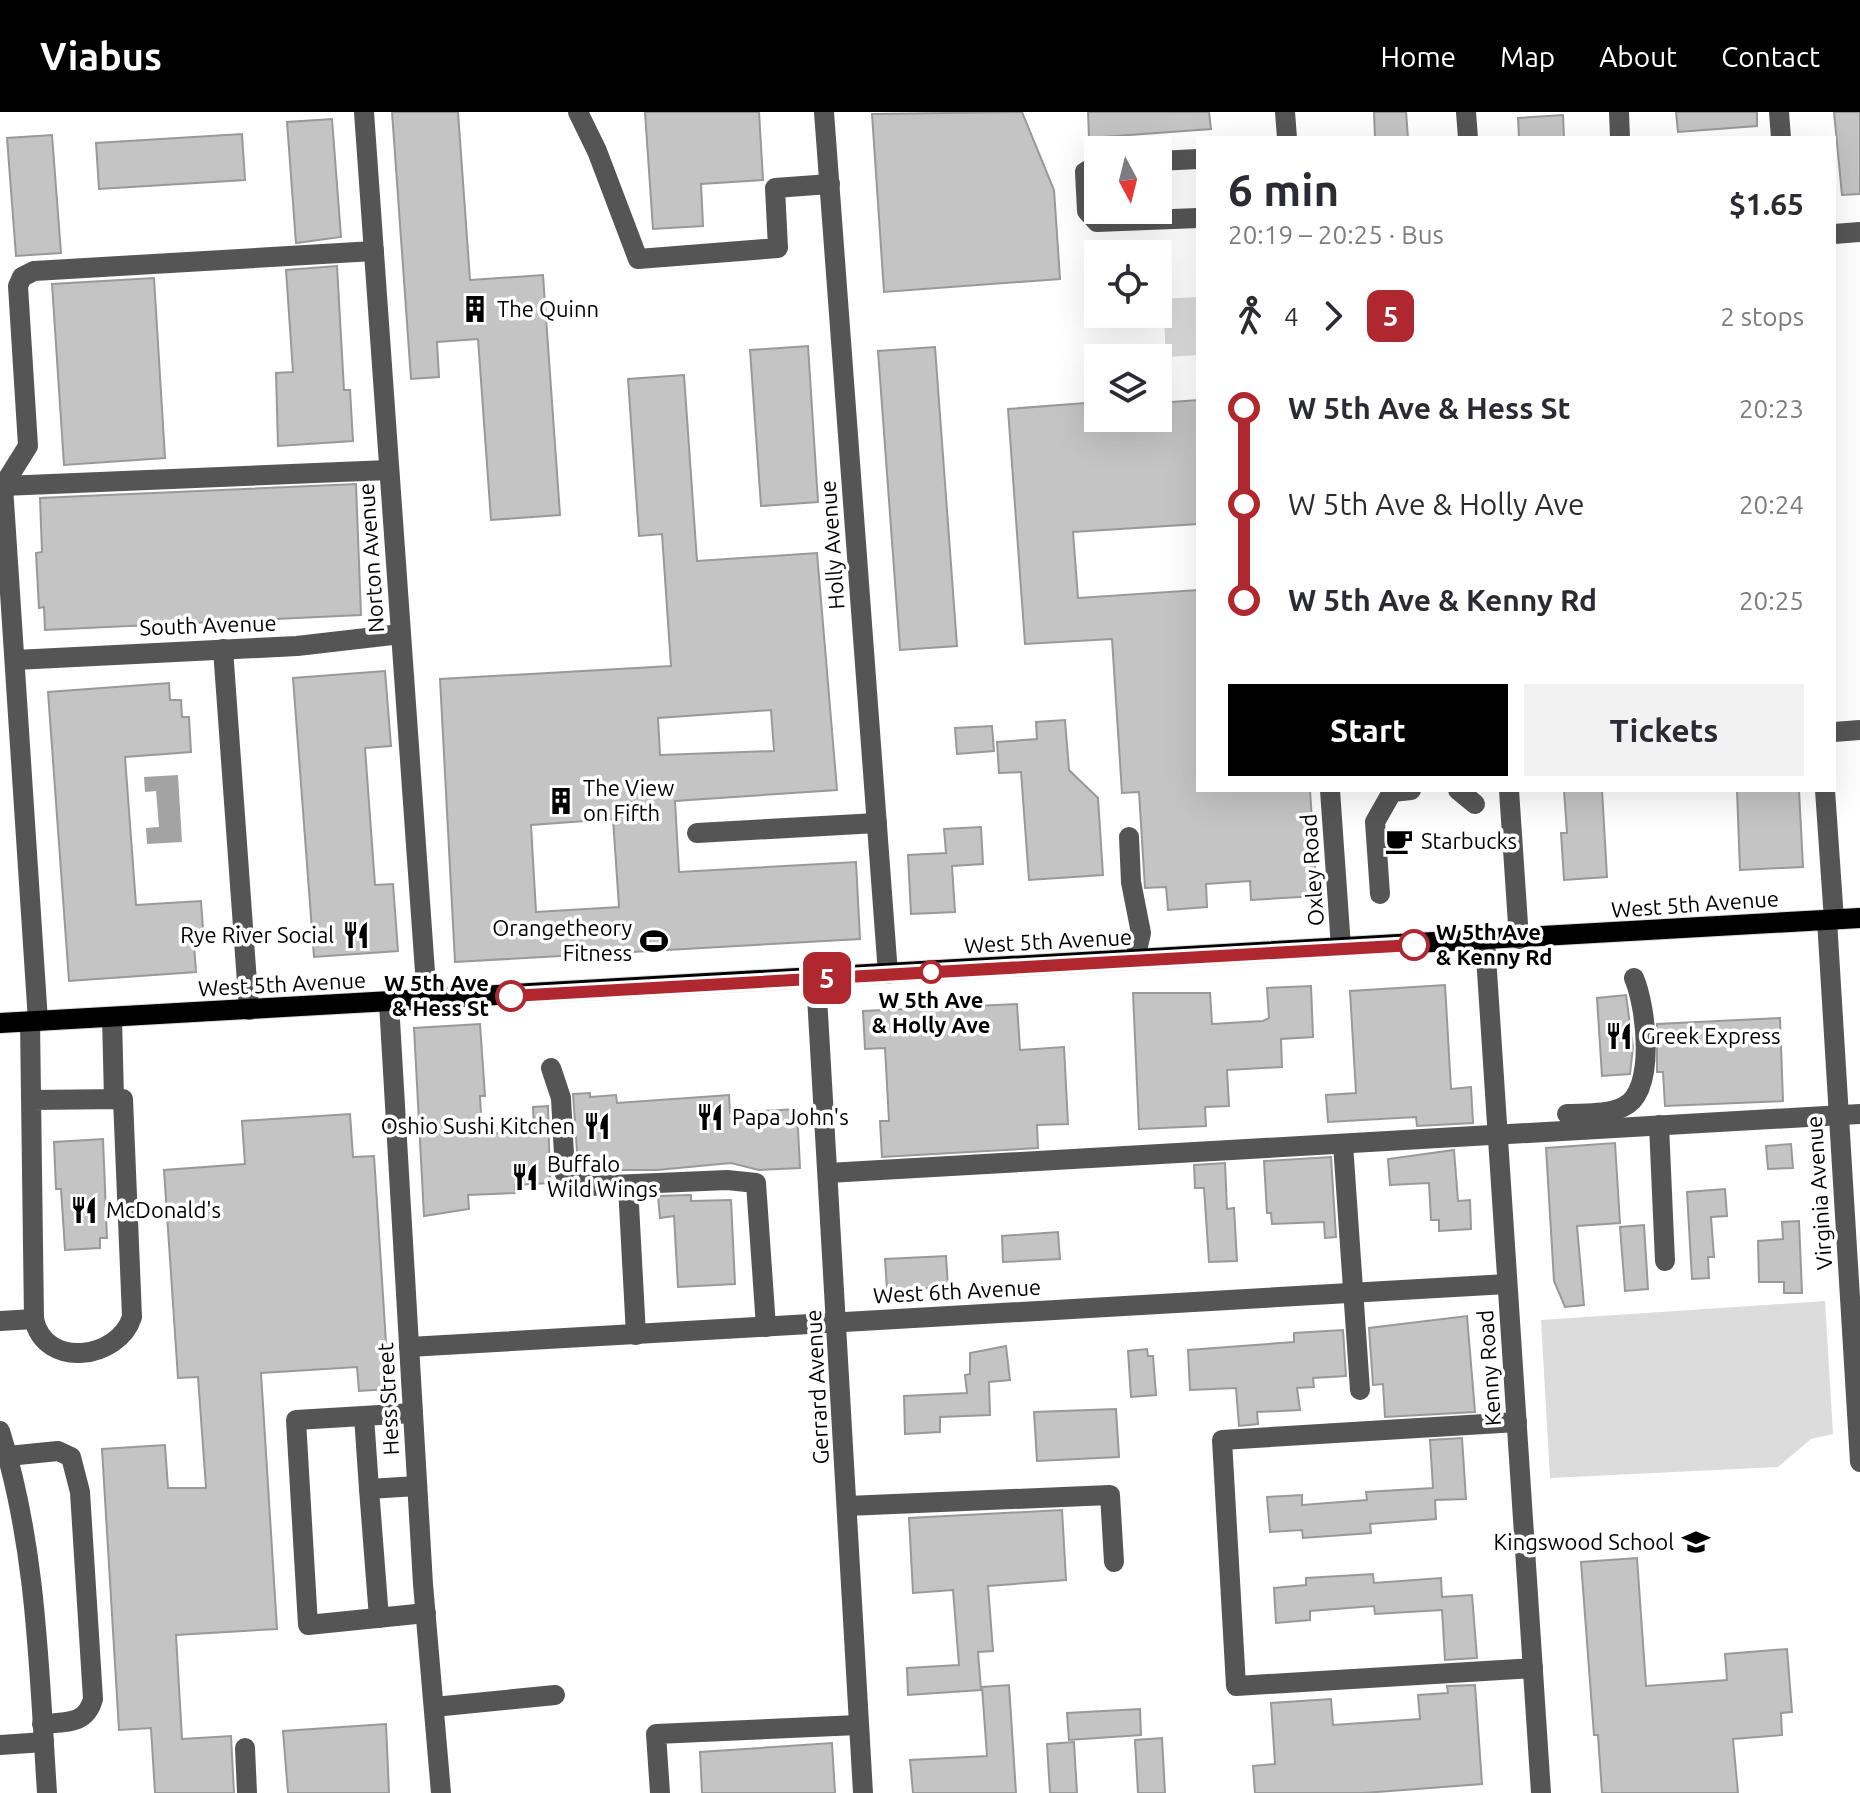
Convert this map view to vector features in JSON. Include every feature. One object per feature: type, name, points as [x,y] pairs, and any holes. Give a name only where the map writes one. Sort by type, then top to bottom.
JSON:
[{"type":"main road","name":"West 5th Avenue","points":[[0,1023],[1860,918]]},
{"type":"street","name":"Norton Avenue","points":[[364,112],[427,1000]]},
{"type":"street","points":[[578,112],[597,151],[638,259],[778,248],[775,188],[830,184]]},
{"type":"street","name":"Holly Avenue","points":[[824,112],[888,974]]},
{"type":"street","points":[[1285,112],[1287,136]]},
{"type":"street","points":[[1466,112],[1468,136]]},
{"type":"street","points":[[1619,112],[1620,136]]},
{"type":"street","points":[[1779,112],[1781,136]]},
{"type":"street","points":[[1172,160],[1196,159]]},
{"type":"street","points":[[1172,219],[1196,218]]},
{"type":"street","points":[[1836,234],[1860,232]]},
{"type":"street","points":[[32,1100],[123,1099],[132,1317],[125,1331],[107,1345],[88,1353],[71,1354],[56,1348],[39,1333],[34,1319],[32,1100],[34,1021],[3,486],[28,446],[18,286],[22,277],[34,271],[374,251]]},
{"type":"street","points":[[3,486],[389,470]]},
{"type":"street","name":"South Avenue","points":[[15,660],[359,641],[401,634]]},
{"type":"street","points":[[223,649],[249,1010]]},
{"type":"street","points":[[1836,732],[1860,730]]},
{"type":"street","name":"Oxley Road","points":[[1330,792],[1341,947]]},
{"type":"street","points":[[1380,894],[1375,822],[1392,792]]},
{"type":"street","points":[[1460,792],[1475,804]]},
{"type":"street","points":[[1509,792],[1519,939]]},
{"type":"street","name":"Virginia Avenue","points":[[1825,792],[1839,1115],[1860,1462]]},
{"type":"street","points":[[697,833],[877,823]]},
{"type":"street","points":[[1129,837],[1131,882],[1141,933],[1135,959]]},
{"type":"street","name":"Kenny Road","points":[[1485,941],[1541,1793]]},
{"type":"street","points":[[1567,1114],[1613,1111],[1626,1106],[1636,1096],[1645,1064],[1642,995],[1634,978]]},
{"type":"street","name":"Gerrard Avenue","points":[[816,979],[863,1793]]},
{"type":"street","name":"Hess Street","points":[[389,1003],[417,1486],[441,1793]]},
{"type":"street","points":[[112,1017],[114,1099]]},
{"type":"street","points":[[551,1068],[561,1098],[565,1174],[589,1186],[727,1180],[756,1183],[766,1327]]},
{"type":"street","points":[[828,1173],[1860,1114]]},
{"type":"street","points":[[1659,1125],[1665,1261]]},
{"type":"street","points":[[1343,1144],[1360,1390]]},
{"type":"street","points":[[628,1186],[636,1335]]},
{"type":"street","name":"West 6th Avenue","points":[[409,1347],[1507,1284]]},
{"type":"street","points":[[0,1321],[34,1319]]},
{"type":"street","points":[[413,1413],[296,1420],[308,1625],[426,1613]]},
{"type":"street","points":[[364,1416],[379,1618]]},
{"type":"street","points":[[1517,1422],[1222,1440],[1236,1686],[1533,1668]]},
{"type":"street","points":[[0,1431],[30,1565],[47,1793]]},
{"type":"street","points":[[0,1745],[80,1720],[89,1713],[93,1699],[80,1492],[71,1457],[58,1451],[8,1456]]},
{"type":"street","points":[[369,1489],[417,1486]]},
{"type":"street","points":[[847,1506],[1110,1495],[1114,1562]]},
{"type":"street","points":[[434,1707],[555,1695]]},
{"type":"street","points":[[660,1793],[656,1734],[858,1725]]},
{"type":"street","points":[[245,1748],[247,1793]]},
{"type":"shaded area","points":[[1196,297],[1196,355],[1172,357],[1172,344],[1165,344],[1164,328],[1172,328],[1172,298]]},
{"type":"shaded area","points":[[178,775],[182,842],[147,844],[146,828],[159,827],[156,791],[145,792],[144,777]]},
{"type":"shaded area","points":[[1825,1301],[1833,1434],[1811,1439],[1778,1467],[1550,1478],[1541,1320]]},
{"type":"building","name":"The Quinn","points":[[392,112],[458,112],[470,280],[543,275],[560,515],[491,520],[478,339],[437,342],[439,377],[411,379]]},
{"type":"building","points":[[645,112],[759,112],[763,180],[701,184],[703,226],[653,229]]},
{"type":"building","points":[[1022,112],[1054,190],[1060,279],[884,292],[872,114]]},
{"type":"building","points":[[1088,112],[1209,112],[1211,129],[1089,136]]},
{"type":"building","points":[[1374,112],[1406,112],[1408,136],[1375,136]]},
{"type":"building","points":[[1676,112],[1757,112],[1757,126],[1678,132]]},
{"type":"building","points":[[1834,112],[1860,112],[1860,194],[1842,195]]},
{"type":"building","points":[[1563,115],[1564,136],[1519,136],[1518,118]]},
{"type":"building","points":[[332,119],[341,237],[296,243],[287,122]]},
{"type":"building","points":[[242,134],[245,180],[99,189],[96,143]]},
{"type":"building","points":[[52,135],[61,253],[16,256],[7,138]]},
{"type":"building","points":[[337,266],[344,390],[350,390],[353,441],[278,446],[276,373],[293,372],[286,270]]},
{"type":"building","points":[[154,278],[165,458],[64,465],[52,284]]},
{"type":"building","points":[[808,346],[818,502],[761,506],[750,350]]},
{"type":"building","points":[[935,347],[957,646],[900,650],[878,351]]},
{"type":"building","name":"The View on Fifth","points":[[684,375],[697,561],[817,553],[837,790],[675,801],[679,872],[856,862],[860,939],[455,962],[440,679],[671,666],[662,534],[639,536],[628,379]],"holes":[[[771,710],[774,751],[660,755],[658,718]],[[613,819],[619,907],[536,912],[531,825]]]},
{"type":"building","points":[[1196,400],[1196,524],[1073,532],[1078,598],[1196,590],[1196,792],[1310,792],[1317,896],[1251,900],[1250,881],[1206,884],[1207,907],[1168,910],[1166,887],[1145,888],[1139,792],[1122,793],[1112,639],[1025,644],[1008,409],[1084,403],[1084,432],[1172,432],[1172,402]]},
{"type":"building","points":[[356,484],[361,615],[45,630],[44,607],[39,608],[36,553],[42,552],[40,498]]},
{"type":"building","points":[[385,671],[391,746],[365,748],[375,885],[393,884],[398,951],[314,957],[293,678]]},
{"type":"building","points":[[169,683],[170,700],[181,700],[182,717],[189,717],[191,752],[125,757],[136,905],[201,901],[204,943],[194,944],[196,972],[69,981],[48,692]]},
{"type":"building","points":[[1065,720],[1069,770],[1098,798],[1103,875],[1029,880],[1021,772],[999,773],[997,742],[1037,739],[1036,722]]},
{"type":"building","points":[[992,726],[994,751],[957,754],[955,728]]},
{"type":"building","points":[[1564,792],[1602,792],[1607,877],[1564,880],[1561,833],[1567,833]]},
{"type":"building","points":[[1737,792],[1799,792],[1803,867],[1740,870]]},
{"type":"building","points":[[981,827],[983,864],[952,866],[955,912],[911,914],[908,855],[946,853],[944,829]]},
{"type":"building","points":[[1445,985],[1451,1089],[1471,1087],[1473,1123],[1417,1126],[1416,1117],[1328,1122],[1326,1095],[1356,1093],[1350,991]]},
{"type":"building","points":[[1311,986],[1313,1037],[1281,1039],[1282,1067],[1227,1070],[1229,1106],[1205,1107],[1206,1126],[1139,1129],[1133,993],[1210,993],[1212,1024],[1263,1021],[1269,1018],[1267,988]]},
{"type":"building","name":"Greek Express","points":[[1626,995],[1633,1047],[1630,1074],[1602,1076],[1597,998]]},
{"type":"building","points":[[1017,1004],[1020,1050],[1064,1047],[1068,1124],[1037,1125],[1038,1148],[882,1157],[880,1121],[889,1121],[885,1048],[865,1049],[863,1011]]},
{"type":"building","points":[[1780,1018],[1783,1101],[1665,1106],[1663,1072],[1657,1072],[1657,1024]]},
{"type":"building","points":[[480,1024],[485,1096],[480,1096],[482,1134],[534,1132],[533,1107],[548,1106],[550,1183],[515,1185],[515,1193],[468,1195],[469,1209],[424,1216],[414,1028]]},
{"type":"building","points":[[590,1093],[590,1097],[616,1095],[617,1103],[729,1095],[730,1113],[797,1109],[800,1168],[759,1170],[731,1163],[657,1170],[616,1170],[616,1164],[578,1166],[573,1094]]},
{"type":"building","points":[[350,1114],[353,1157],[374,1156],[389,1389],[359,1391],[357,1367],[261,1373],[277,1629],[176,1635],[182,1739],[231,1736],[234,1793],[155,1793],[151,1728],[119,1730],[102,1449],[165,1445],[168,1488],[206,1488],[198,1377],[178,1378],[164,1170],[245,1164],[242,1121]]},
{"type":"building","name":"McDonald's","points":[[103,1139],[107,1238],[100,1238],[100,1248],[65,1250],[61,1189],[56,1189],[54,1142]]},
{"type":"building","points":[[1615,1143],[1620,1223],[1577,1226],[1584,1305],[1565,1307],[1554,1281],[1546,1148]]},
{"type":"building","points":[[1791,1144],[1793,1168],[1768,1169],[1766,1146]]},
{"type":"building","points":[[1454,1150],[1458,1201],[1470,1200],[1471,1229],[1439,1231],[1439,1220],[1431,1220],[1429,1183],[1390,1185],[1388,1159]]},
{"type":"building","points":[[1331,1157],[1336,1237],[1325,1238],[1324,1222],[1272,1224],[1271,1213],[1267,1213],[1264,1161]]},
{"type":"building","points":[[1225,1163],[1227,1209],[1234,1208],[1237,1261],[1209,1262],[1204,1188],[1195,1188],[1194,1165]]},
{"type":"building","points":[[1725,1189],[1727,1216],[1711,1217],[1714,1257],[1708,1257],[1709,1278],[1692,1279],[1687,1192]]},
{"type":"building","points":[[691,1195],[691,1201],[731,1200],[735,1284],[678,1287],[674,1216],[660,1218],[658,1196]]},
{"type":"building","points":[[1799,1221],[1802,1293],[1784,1293],[1784,1282],[1759,1282],[1758,1241],[1783,1239],[1782,1222]]},
{"type":"building","points":[[1644,1225],[1648,1289],[1625,1291],[1620,1227]]},
{"type":"building","points":[[1058,1232],[1060,1259],[1003,1262],[1002,1236]]},
{"type":"building","points":[[946,1256],[948,1287],[887,1290],[885,1259]]},
{"type":"building","points":[[1467,1316],[1475,1412],[1385,1417],[1383,1384],[1373,1385],[1369,1328]]},
{"type":"building","points":[[1343,1330],[1346,1376],[1313,1378],[1314,1387],[1297,1388],[1300,1410],[1257,1412],[1258,1424],[1239,1426],[1236,1388],[1190,1390],[1188,1350],[1294,1342],[1294,1333]]},
{"type":"building","points":[[1006,1346],[1010,1380],[989,1382],[990,1415],[940,1417],[940,1432],[905,1434],[904,1396],[967,1393],[965,1375],[970,1374],[970,1353]]},
{"type":"building","points":[[1147,1349],[1148,1356],[1153,1356],[1156,1395],[1131,1397],[1128,1351]]},
{"type":"building","points":[[1116,1409],[1119,1457],[1037,1461],[1034,1412]]},
{"type":"building","points":[[1462,1438],[1466,1499],[1435,1500],[1436,1519],[1370,1524],[1371,1533],[1303,1538],[1302,1530],[1270,1532],[1267,1497],[1302,1495],[1302,1505],[1367,1500],[1366,1492],[1433,1488],[1430,1440]]},
{"type":"building","points":[[1062,1510],[1066,1580],[988,1586],[993,1651],[978,1652],[981,1690],[908,1695],[907,1668],[959,1665],[953,1590],[913,1593],[909,1518]]},
{"type":"building","points":[[1637,1558],[1646,1686],[1727,1680],[1725,1654],[1787,1649],[1792,1712],[1781,1713],[1782,1735],[1733,1739],[1738,1793],[1602,1793],[1598,1735],[1594,1735],[1581,1562]]},
{"type":"building","points":[[1373,1574],[1374,1583],[1441,1578],[1442,1597],[1472,1595],[1477,1658],[1445,1660],[1442,1610],[1375,1614],[1374,1606],[1310,1611],[1310,1620],[1276,1623],[1274,1588],[1306,1585],[1306,1578]]},
{"type":"building","points":[[1009,1685],[1016,1793],[913,1793],[910,1760],[987,1756],[982,1687]]},
{"type":"building","points":[[1475,1685],[1482,1784],[1364,1793],[1255,1793],[1253,1766],[1275,1764],[1271,1703],[1331,1699],[1333,1725],[1420,1719],[1418,1695],[1448,1693],[1447,1686]]},
{"type":"building","points":[[1140,1709],[1141,1735],[1069,1740],[1067,1713]]},
{"type":"building","points":[[386,1724],[389,1793],[288,1793],[283,1731]]},
{"type":"building","points":[[1162,1738],[1165,1793],[1138,1793],[1135,1740]]},
{"type":"building","points":[[1074,1742],[1077,1793],[1050,1793],[1047,1744]]},
{"type":"building","points":[[832,1743],[835,1793],[702,1793],[700,1752]]},
{"type":"bus line","name":"5","points":[[511,996],[1414,945]]},
{"type":"place","name":"The Quinn","points":[[475,309]]},
{"type":"place","name":"The View on Fifth","points":[[561,801]]},
{"type":"place","name":"Starbucks","points":[[1399,841]]},
{"type":"place","name":"Rye River Social","points":[[356,935]]},
{"type":"place","name":"Orangetheory Fitness","points":[[654,941]]},
{"type":"place","name":"W 5th Ave & Kenny Rd","points":[[1414,945]]},
{"type":"place","name":"W 5th Ave & Holly Ave","points":[[931,972]]},
{"type":"place","name":"W 5th Ave & Hess St","points":[[511,996]]},
{"type":"place","name":"Greek Express","points":[[1619,1036]]},
{"type":"place","name":"Papa John's","points":[[710,1117]]},
{"type":"place","name":"Oshio Sushi Kitchen","points":[[597,1126]]},
{"type":"place","name":"Buffalo Wild Wings","points":[[525,1177]]},
{"type":"place","name":"McDonald's","points":[[84,1210]]},
{"type":"place","name":"Kingswood School","points":[[1696,1542]]}]
